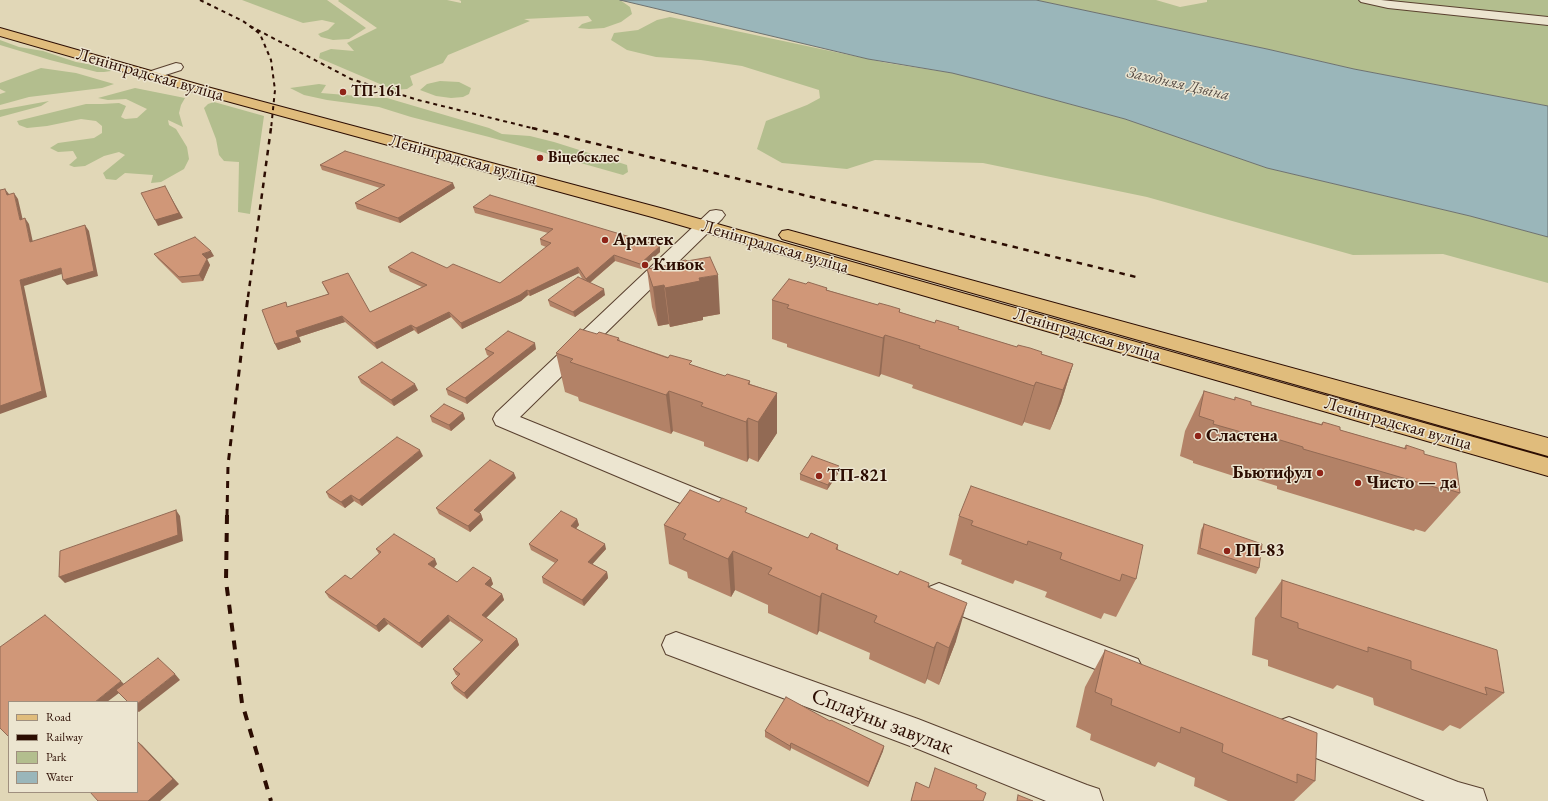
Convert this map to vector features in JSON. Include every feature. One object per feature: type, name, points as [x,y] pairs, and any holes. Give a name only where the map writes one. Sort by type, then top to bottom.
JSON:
[{"type":"main road","points":[[0,20],[38,30]]},
{"type":"main road","name":"Ленінградская вуліца","points":[[0,32],[153,68],[206,91],[710,220]]},
{"type":"main road","name":"Ленінградская вуліца","points":[[176,67],[191,72]]},
{"type":"main road","name":"Ленінградская вуліца","points":[[251,89],[940,286],[1146,342],[1548,447]]},
{"type":"main road","name":"Ленінградская вуліца","points":[[1146,342],[1548,467]]},
{"type":"street","points":[[1365,0],[1388,5],[1548,21]]},
{"type":"street","points":[[153,68],[176,67]]},
{"type":"street","points":[[710,220],[504,418],[732,514]]},
{"type":"street","points":[[917,586],[1154,679]]},
{"type":"street","name":"Сплаўны завулак","points":[[676,645],[918,734],[1087,801]]},
{"type":"street","points":[[1265,722],[1458,798],[1472,801]]},
{"type":"green space","points":[[242,0],[327,0],[366,28],[349,39],[333,40],[321,37],[318,34],[328,30],[335,23],[322,20],[303,23]]},
{"type":"green space","points":[[447,0],[461,3],[459,0],[620,0],[630,7],[632,14],[621,22],[604,28],[589,29],[578,28],[582,24],[592,21],[588,16],[524,19],[530,21],[448,55],[443,63],[410,76],[413,85],[407,89],[394,90],[319,58],[320,53],[331,49],[354,51],[347,43],[377,28],[338,1]]},
{"type":"green space","points":[[1036,0],[1156,0],[1180,7],[1207,2],[1207,0],[1548,0],[1548,106],[1354,69]]},
{"type":"green space","points":[[670,17],[887,63],[952,73],[992,83],[1125,119],[1267,168],[1470,216],[1548,237],[1548,283],[1443,254],[1353,255],[1147,197],[983,163],[875,160],[847,169],[782,163],[757,149],[766,121],[807,105],[820,98],[819,90],[742,66],[701,60],[656,57],[627,50],[611,40],[614,33],[638,30],[657,20]]},
{"type":"green space","points":[[0,40],[19,47],[43,51],[76,62],[110,68],[111,71],[97,72],[50,60],[0,45]]},
{"type":"green space","points":[[41,68],[76,73],[114,84],[102,88],[29,97],[0,105],[0,94],[6,92],[0,89],[0,83]]},
{"type":"green space","points":[[440,81],[459,82],[471,88],[469,94],[463,97],[451,98],[436,96],[420,90],[427,84]]},
{"type":"green space","points":[[319,84],[326,85],[321,93],[365,98],[387,98],[489,128],[502,134],[530,136],[554,142],[627,165],[628,172],[623,175],[379,107],[327,100],[304,95],[290,88]]},
{"type":"green space","points":[[135,88],[185,98],[179,113],[183,127],[168,120],[169,125],[176,129],[187,147],[189,159],[184,169],[161,182],[151,183],[153,175],[125,173],[116,180],[106,179],[103,173],[125,155],[119,152],[104,156],[85,166],[74,167],[69,165],[77,158],[73,151],[58,152],[50,148],[58,143],[94,138],[102,133],[102,126],[96,121],[81,119],[47,126],[27,128],[19,125],[17,121],[86,104],[119,103],[126,106],[121,117],[125,119],[137,118],[147,109],[126,99],[108,100],[98,98]]},
{"type":"green space","points":[[49,101],[41,106],[0,117],[0,110]]},
{"type":"green space","points":[[214,102],[264,116],[250,214],[238,212],[239,162],[224,161],[219,155],[216,139],[204,108],[208,104]]},
{"type":"water","name":"Заходняя Дзвіна","points":[[620,0],[1036,0],[1354,69],[1548,106],[1548,237],[1470,216],[1267,168],[1125,119],[992,83],[952,73],[868,59]]},
{"type":"building","points":[[345,151],[453,183],[398,218],[355,203],[385,185],[320,165]]},
{"type":"building","points":[[165,186],[179,213],[155,220],[141,193]]},
{"type":"building","points":[[5,189],[7,195],[14,193],[20,220],[25,218],[30,242],[85,225],[94,271],[63,280],[61,268],[20,280],[42,391],[0,406],[0,190]]},
{"type":"building","points":[[490,195],[660,246],[640,264],[614,255],[586,279],[578,267],[529,291],[527,290],[520,295],[461,323],[449,312],[416,328],[411,325],[374,343],[342,316],[296,331],[298,337],[275,344],[262,310],[286,302],[287,307],[329,294],[322,282],[348,273],[370,312],[427,285],[388,267],[412,252],[447,268],[453,264],[500,283],[551,243],[540,239],[553,229],[473,207]]},
{"type":"building","points":[[195,237],[211,251],[202,254],[207,259],[199,275],[179,277],[154,254]]},
{"type":"building","points":[[710,257],[718,275],[699,278],[700,281],[665,288],[664,285],[653,287],[647,269],[670,265],[669,263]]},
{"type":"building","points":[[578,277],[604,289],[573,312],[548,300]]},
{"type":"building","points":[[789,279],[806,284],[808,282],[827,288],[826,290],[878,305],[879,303],[890,306],[900,309],[899,312],[935,323],[936,320],[959,327],[958,329],[1017,347],[1018,345],[1030,348],[1042,352],[1041,354],[1073,364],[1063,390],[1036,382],[1034,386],[919,348],[920,346],[885,335],[883,338],[787,308],[789,305],[772,300]]},
{"type":"building","points":[[580,329],[597,334],[599,332],[619,338],[617,340],[668,358],[670,355],[692,361],[689,364],[725,376],[727,374],[750,381],[748,384],[777,393],[758,422],[748,418],[746,422],[701,406],[703,403],[669,391],[666,395],[570,362],[573,359],[556,353]]},
{"type":"building","points":[[508,331],[535,343],[465,398],[446,389],[494,353],[485,349]]},
{"type":"building","points":[[382,362],[415,384],[391,400],[358,377]]},
{"type":"building","points":[[1204,391],[1235,400],[1235,397],[1251,402],[1251,405],[1322,425],[1323,422],[1340,427],[1340,430],[1406,449],[1406,445],[1424,451],[1424,454],[1456,463],[1460,493],[1447,489],[1448,491],[1303,449],[1303,447],[1267,436],[1266,439],[1213,424],[1214,421],[1199,416]]},
{"type":"building","points":[[444,404],[463,413],[449,425],[430,416]]},
{"type":"building","points":[[397,437],[420,450],[359,500],[351,495],[341,502],[326,492]]},
{"type":"building","name":"ТП-821","points":[[812,456],[839,466],[828,485],[800,474]]},
{"type":"building","points":[[490,460],[514,473],[474,510],[481,514],[468,526],[436,508]]},
{"type":"building","points":[[971,486],[1143,545],[1136,579],[1122,574],[1120,581],[1060,559],[1062,553],[1028,541],[1027,545],[971,525],[973,521],[959,516]]},
{"type":"building","points":[[690,490],[719,502],[722,498],[747,508],[745,512],[808,538],[811,533],[838,545],[836,549],[898,575],[900,571],[929,583],[928,587],[967,603],[949,648],[937,642],[934,648],[874,622],[877,616],[822,593],[820,597],[768,574],[772,568],[733,551],[728,559],[683,539],[686,534],[664,525]]},
{"type":"building","points":[[176,510],[178,535],[59,577],[60,551]]},
{"type":"building","points":[[561,511],[577,519],[571,526],[605,544],[588,562],[607,572],[582,600],[542,577],[558,560],[529,544]]},
{"type":"building","name":"РП-83","points":[[1204,524],[1262,544],[1259,568],[1200,548]]},
{"type":"building","points":[[394,534],[435,559],[428,564],[457,582],[473,567],[491,578],[485,584],[502,594],[482,615],[517,639],[464,693],[451,683],[460,674],[453,669],[483,640],[448,615],[419,643],[384,618],[376,626],[325,592],[345,575],[351,579],[381,552],[376,549]]},
{"type":"building","points":[[1282,580],[1497,650],[1504,693],[1485,687],[1487,695],[1411,669],[1411,661],[1368,647],[1368,652],[1298,628],[1298,623],[1281,617]]},
{"type":"building","points":[[45,615],[121,681],[96,701],[8,701],[8,736],[0,728],[0,647]]},
{"type":"building","points":[[1105,650],[1317,733],[1315,781],[1297,774],[1297,783],[1222,752],[1223,744],[1181,727],[1180,733],[1111,705],[1112,699],[1095,692]]},
{"type":"building","points":[[158,658],[175,674],[138,703],[138,701],[127,701],[116,690]]},
{"type":"building","points":[[786,697],[830,721],[831,720],[884,746],[869,782],[791,743],[790,746],[765,731]]},
{"type":"building","points":[[138,742],[173,779],[148,801],[98,801],[91,793],[138,793]]},
{"type":"building","points":[[935,768],[977,785],[976,788],[986,793],[983,801],[911,801],[916,782],[929,788]]},
{"type":"building","points":[[1018,795],[1033,801],[1017,801]]},
{"type":"railway","points":[[200,0],[243,21],[260,34],[271,60],[275,90],[271,129]]},
{"type":"railway","points":[[250,26],[351,79],[418,100],[536,129]]},
{"type":"railway","points":[[248,297],[271,128]]},
{"type":"railway","points":[[532,128],[1136,277]]},
{"type":"railway","points":[[227,516],[228,465],[248,296]]},
{"type":"railway","points":[[227,515],[226,581],[242,703],[271,801]]},
{"type":"place","name":"ТП-161","points":[[343,92]]},
{"type":"place","name":"Віцебсклес","points":[[540,158]]},
{"type":"place","name":"Армтек","points":[[605,240]]},
{"type":"place","name":"Кивок","points":[[645,265]]},
{"type":"place","name":"Сластена","points":[[1198,436]]},
{"type":"place","name":"Бьютифул","points":[[1320,473]]},
{"type":"place","name":"ТП-821","points":[[819,476]]},
{"type":"place","name":"Чисто — да","points":[[1358,483]]},
{"type":"place","name":"РП-83","points":[[1227,551]]}]
